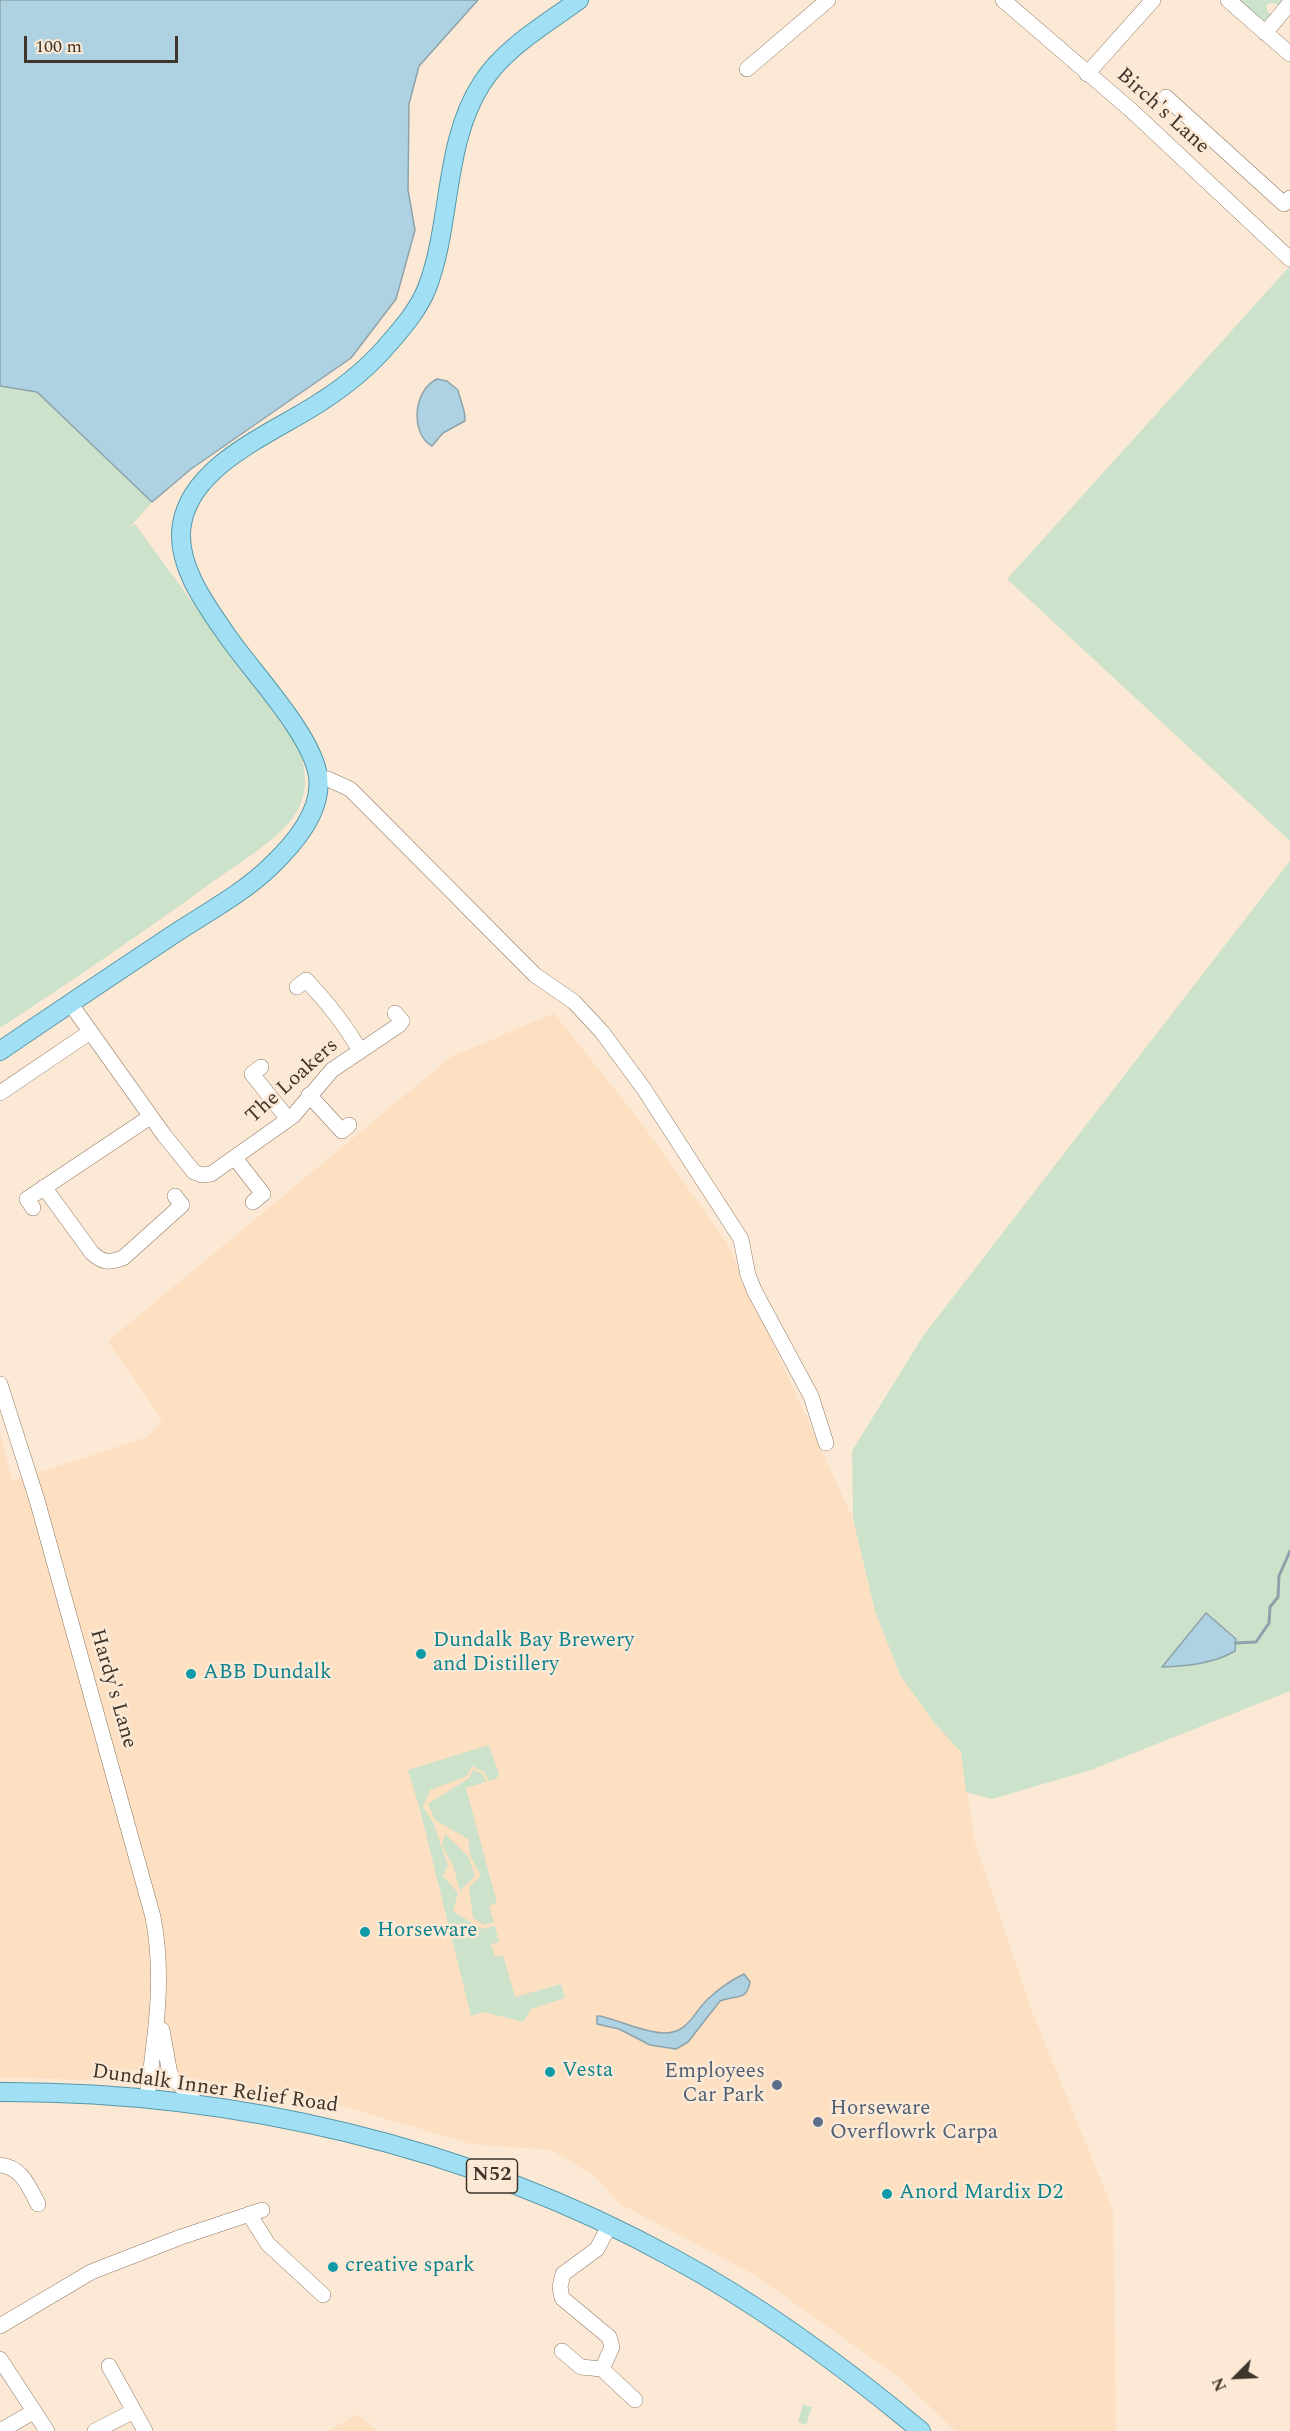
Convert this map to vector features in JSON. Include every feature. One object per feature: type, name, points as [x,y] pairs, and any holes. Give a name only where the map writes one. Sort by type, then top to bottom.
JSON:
[{"type":"main road","points":[[0,1051],[246,887],[285,851],[312,813],[319,796],[319,779],[309,747],[235,648],[200,593],[182,550],[181,526],[186,509],[200,486],[244,447],[323,401],[347,383],[388,345],[417,308],[428,286],[455,160],[472,100],[483,81],[501,59],[579,0]]},
{"type":"main road","name":"Dundalk Inner Relief Road","points":[[0,2092],[50,2092],[147,2099],[301,2121],[384,2142],[487,2174],[541,2195],[609,2226],[673,2258],[745,2300],[821,2351],[921,2431]]},
{"type":"street","points":[[747,69],[828,0]]},
{"type":"street","name":"Birch's Lane","points":[[1003,0],[1132,111],[1290,259]]},
{"type":"street","points":[[1087,74],[1153,0]]},
{"type":"street","points":[[1228,0],[1290,54]]},
{"type":"street","points":[[1265,33],[1290,3]]},
{"type":"street","points":[[1166,97],[1287,201]]},
{"type":"street","points":[[319,779],[328,779],[350,789],[535,975],[574,1002],[602,1032],[644,1089],[741,1239],[748,1275],[811,1396],[826,1443]]},
{"type":"street","points":[[297,987],[306,980],[320,994],[346,1027],[360,1051]]},
{"type":"street","name":"The Loakers","points":[[70,1003],[150,1117],[194,1172],[202,1175],[211,1174],[288,1119],[332,1070],[376,1042],[402,1021],[395,1013]]},
{"type":"street","points":[[0,1093],[90,1032]]},
{"type":"street","points":[[261,1067],[252,1074],[288,1119]]},
{"type":"street","points":[[309,1095],[342,1131],[349,1125]]},
{"type":"street","points":[[33,1208],[27,1199],[150,1117]]},
{"type":"street","points":[[234,1158],[263,1194],[253,1202]]},
{"type":"street","points":[[44,1187],[92,1253],[101,1261],[110,1262],[123,1258],[183,1205],[175,1196]]},
{"type":"street","name":"Hardy's Lane","points":[[0,1384],[40,1510],[153,1917],[159,1948],[159,2009],[147,2099]]},
{"type":"street","name":"Hardy's Lane","points":[[159,2009],[170,2074],[199,2106]]},
{"type":"street","points":[[0,2165],[8,2166],[21,2175],[38,2204]]},
{"type":"street","points":[[0,2326],[91,2272],[181,2237],[256,2212],[268,2244],[323,2295]]},
{"type":"street","points":[[602,2369],[612,2347],[609,2337],[562,2298],[561,2280],[563,2274],[597,2249],[609,2226]]},
{"type":"street","points":[[562,2351],[581,2367],[602,2369],[635,2400]]},
{"type":"street","points":[[0,2359],[47,2431]]},
{"type":"street","points":[[109,2366],[145,2431]]},
{"type":"street","points":[[95,2431],[134,2411]]},
{"type":"street","points":[[0,2431],[33,2412]]},
{"type":"shaded area","points":[[554,1013],[640,1121],[727,1243],[853,1519],[875,1611],[900,1675],[935,1724],[961,1752],[975,1843],[1033,2014],[1113,2210],[1116,2431],[956,2431],[901,2379],[755,2275],[620,2204],[594,2175],[551,2150],[471,2144],[315,2098],[135,2069],[104,2080],[0,2078],[0,1432],[12,1481],[147,1437],[162,1420],[108,1341],[451,1057]]},
{"type":"shaded area","points":[[357,2414],[378,2431],[328,2431]]},
{"type":"green space","points":[[0,0],[478,0],[419,66],[409,104],[408,190],[415,230],[396,299],[351,358],[191,469],[152,502],[130,527],[135,524],[299,748],[305,781],[300,805],[280,832],[257,851],[107,957],[0,1028]]},
{"type":"green space","points":[[1235,0],[1282,0],[1281,5],[1271,3],[1266,5],[1268,12],[1273,15],[1262,23]]},
{"type":"green space","points":[[1290,266],[1290,841],[1007,579]]},
{"type":"green space","points":[[1290,861],[1290,1691],[1091,1770],[992,1799],[966,1792],[961,1752],[935,1724],[900,1675],[875,1611],[853,1519],[852,1451],[923,1336]]},
{"type":"green space","points":[[489,1745],[499,1774],[496,1779],[489,1781],[484,1772],[472,1766],[467,1776],[430,1790],[423,1807],[433,1822],[448,1865],[443,1876],[458,1893],[453,1911],[482,1929],[495,1926],[499,1942],[491,1944],[495,1957],[503,1955],[515,1997],[561,1984],[565,1998],[531,2009],[523,2022],[484,2012],[471,2016],[408,1770]]},
{"type":"green space","points":[[473,1770],[483,1774],[486,1782],[466,1788],[497,1903],[489,1906],[494,1922],[484,1925],[473,1918],[469,1887],[481,1876],[470,1855],[468,1839],[435,1820],[428,1804],[469,1778]]},
{"type":"green space","points":[[445,1834],[468,1856],[475,1876],[460,1891],[453,1865],[442,1845]]},
{"type":"green space","points":[[803,2404],[812,2407],[806,2425],[798,2422]]},
{"type":"water","points":[[0,0],[478,0],[419,66],[409,104],[408,190],[415,230],[396,299],[351,358],[191,469],[152,502],[37,392],[0,386]]},
{"type":"water","points":[[437,379],[447,381],[458,390],[465,421],[443,433],[432,446],[420,431],[417,411],[423,392]]},
{"type":"water","points":[[1206,1613],[1236,1639],[1235,1651],[1209,1662],[1162,1667]]},
{"type":"water","points":[[744,1974],[750,1982],[746,1992],[743,1995],[720,2001],[688,2042],[676,2049],[650,2045],[619,2029],[597,2024],[597,2016],[600,2016],[647,2031],[663,2033],[679,2030],[717,1991]]},
{"type":"waterway","points":[[1235,1643],[1256,1642],[1269,1623],[1270,1607],[1278,1597],[1279,1576],[1290,1551]]},
{"type":"place","name":"Dundalk Bay Brewery and Distillery","points":[[421,1654]]},
{"type":"place","name":"ABB Dundalk","points":[[191,1674]]},
{"type":"place","name":"Horseware","points":[[365,1932]]},
{"type":"place","name":"Vesta","points":[[550,2072]]},
{"type":"place","name":"Employees Car Park","points":[[777,2085]]},
{"type":"place","name":"Horseware Overflowrk Carpa","points":[[818,2122]]},
{"type":"place","name":"Anord Mardix D2","points":[[887,2194]]},
{"type":"place","name":"creative spark","points":[[333,2267]]}]
